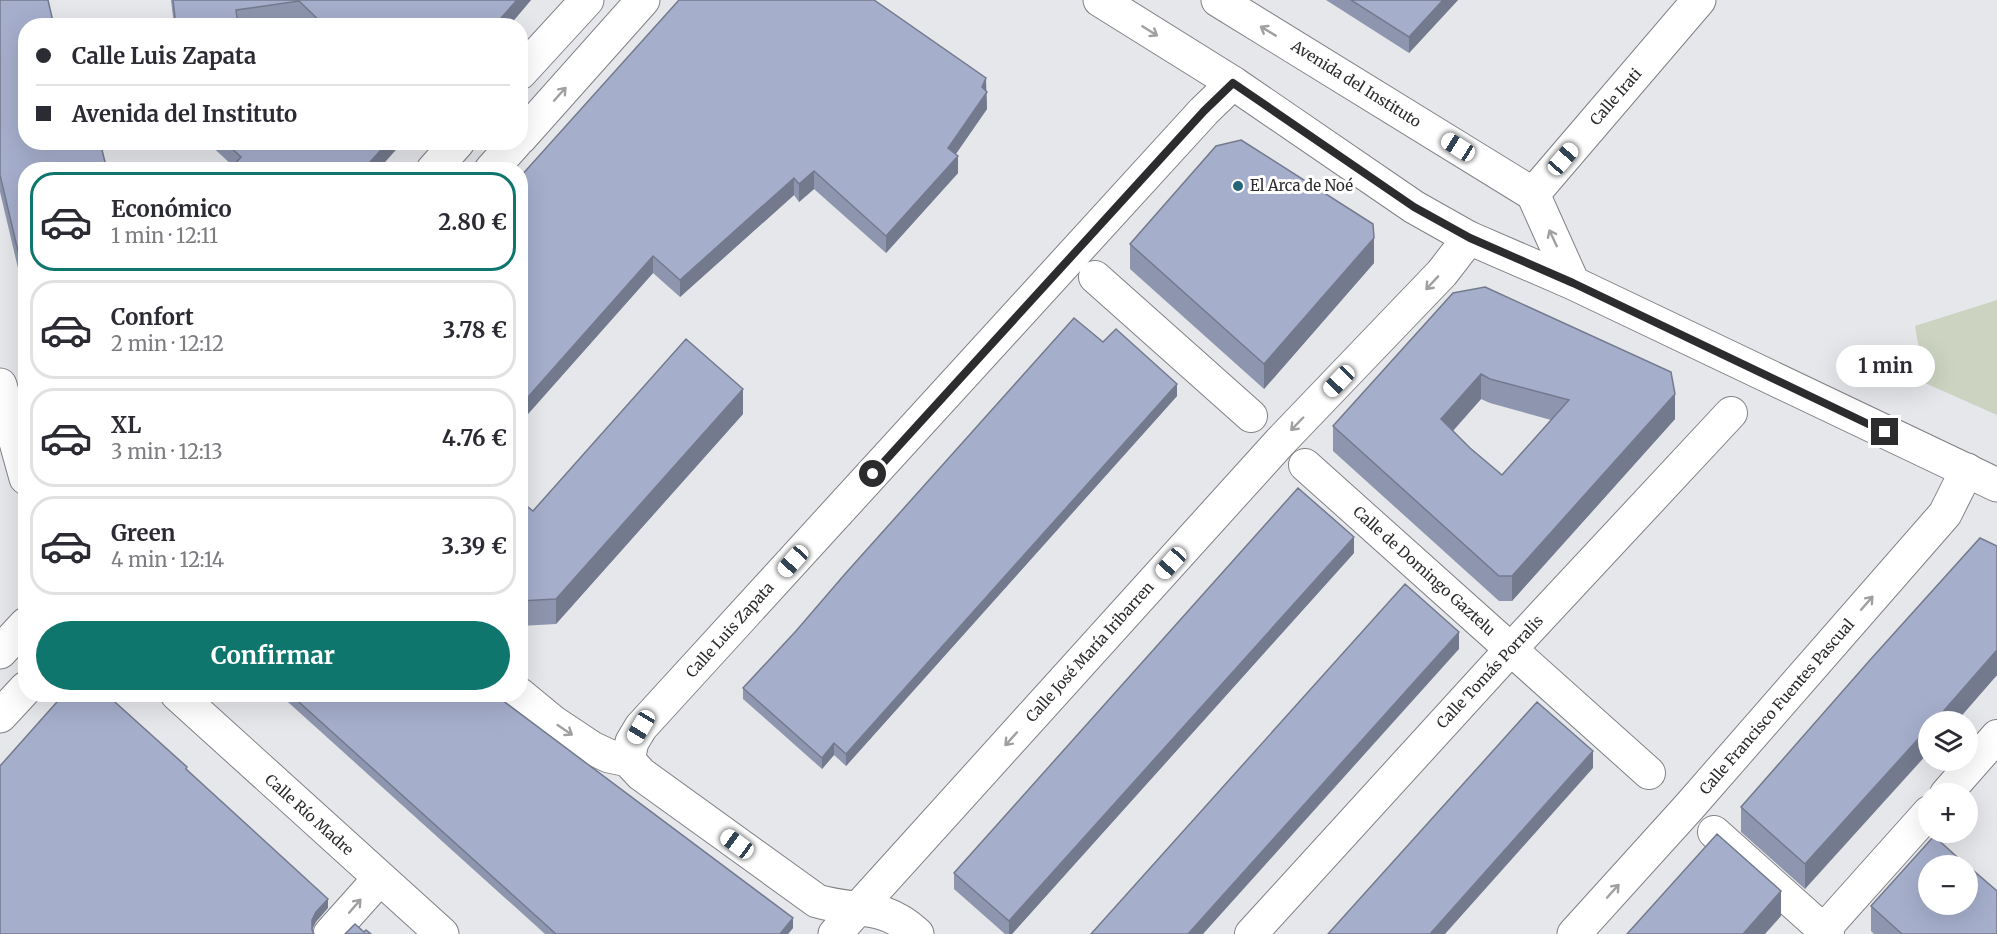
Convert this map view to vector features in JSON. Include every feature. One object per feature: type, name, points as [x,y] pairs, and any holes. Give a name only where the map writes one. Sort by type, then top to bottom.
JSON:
[{"type":"street","points":[[528,65],[587,0]]},
{"type":"street","points":[[528,129],[642,0]]},
{"type":"street","points":[[1100,0],[1233,83],[1414,207],[1470,238],[1573,283],[1997,485]]},
{"type":"street","name":"Avenida del Instituto","points":[[1218,0],[1533,194]]},
{"type":"street","name":"Calle Irati","points":[[1533,194],[1699,0]]},
{"type":"street","name":"Calle Luis Zapata","points":[[628,760],[632,742],[641,727],[1199,117],[1233,83]]},
{"type":"street","points":[[440,162],[451,150]]},
{"type":"street","points":[[498,162],[509,150]]},
{"type":"street","points":[[1533,194],[1573,283]]},
{"type":"street","name":"Calle José María Iribarren","points":[[835,934],[1280,442],[1442,273],[1470,238]]},
{"type":"street","points":[[1095,277],[1251,416]]},
{"type":"street","points":[[0,385],[18,449]]},
{"type":"street","name":"Calle Tomás Porralis","points":[[1251,934],[1731,412]]},
{"type":"street","name":"Calle de Domingo Gaztelu","points":[[1305,465],[1649,773]]},
{"type":"street","name":"Calle Francisco Fuentes Pascual","points":[[1574,934],[1689,807],[1945,514],[1967,471]]},
{"type":"street","points":[[0,652],[18,633]]},
{"type":"street","points":[[0,716],[18,697]]},
{"type":"street","points":[[528,701],[592,748],[609,756],[628,760],[641,774],[817,901],[836,907],[874,910],[889,914],[917,934]]},
{"type":"street","name":"Calle Río Madre","points":[[186,702],[442,934]]},
{"type":"street","points":[[1956,783],[1997,736]]},
{"type":"street","points":[[1714,832],[1824,933],[1918,825]]},
{"type":"street","points":[[330,934],[380,878]]},
{"type":"green space","points":[[1997,300],[1997,415],[1925,383],[1915,326]]},
{"type":"building","points":[[0,0],[48,0],[52,18],[18,18],[18,150],[102,150],[105,162],[18,162],[18,251],[0,175]]},
{"type":"building","points":[[173,0],[517,0],[501,18],[317,18],[299,1],[236,10],[237,18],[175,18]]},
{"type":"building","points":[[679,0],[874,0],[986,78],[982,87],[987,92],[948,148],[958,156],[886,236],[814,171],[799,184],[794,178],[680,280],[653,256],[528,397],[528,168]]},
{"type":"building","points":[[1351,0],[1443,0],[1409,37]]},
{"type":"building","points":[[1241,140],[1373,224],[1374,238],[1264,364],[1130,244],[1216,146]]},
{"type":"building","points":[[234,150],[381,150],[370,162],[236,162],[241,157]]},
{"type":"building","points":[[1485,287],[1671,372],[1675,394],[1512,576],[1499,576],[1333,426],[1453,293]],"holes":[[[1481,374],[1490,379],[1569,400],[1502,475],[1441,419]]]},
{"type":"building","points":[[1074,318],[1103,342],[1116,329],[1177,384],[846,754],[834,743],[822,758],[743,688]]},
{"type":"building","points":[[686,339],[743,389],[556,599],[528,601],[528,507],[533,511]]},
{"type":"building","points":[[1298,488],[1354,537],[1009,921],[954,873]]},
{"type":"building","points":[[1980,538],[1997,546],[1997,650],[1944,711],[1918,711],[1918,739],[1805,864],[1741,807]]},
{"type":"building","points":[[1405,584],[1459,632],[1188,934],[1091,934]]},
{"type":"building","points":[[57,702],[115,702],[328,899],[312,920],[314,934],[0,934],[0,766]]},
{"type":"building","points":[[299,702],[505,702],[793,918],[780,934],[556,934]]},
{"type":"building","points":[[1537,702],[1593,751],[1430,934],[1328,934]]},
{"type":"building","points":[[1717,834],[1781,891],[1743,934],[1627,934]]},
{"type":"building","points":[[1928,843],[1942,843],[1955,855],[1918,855],[1918,915],[1978,915],[1978,875],[1997,891],[1997,934],[1902,934],[1871,906]]},
{"type":"building","points":[[355,924],[364,932],[366,930],[371,934],[345,934]]},
{"type":"place","name":"El Arca de Noé","points":[[1238,186]]},
{"type":"route","points":[[873,474],[1204,111],[1233,83],[1414,207],[1470,238],[1573,283],[1885,432]]}]
